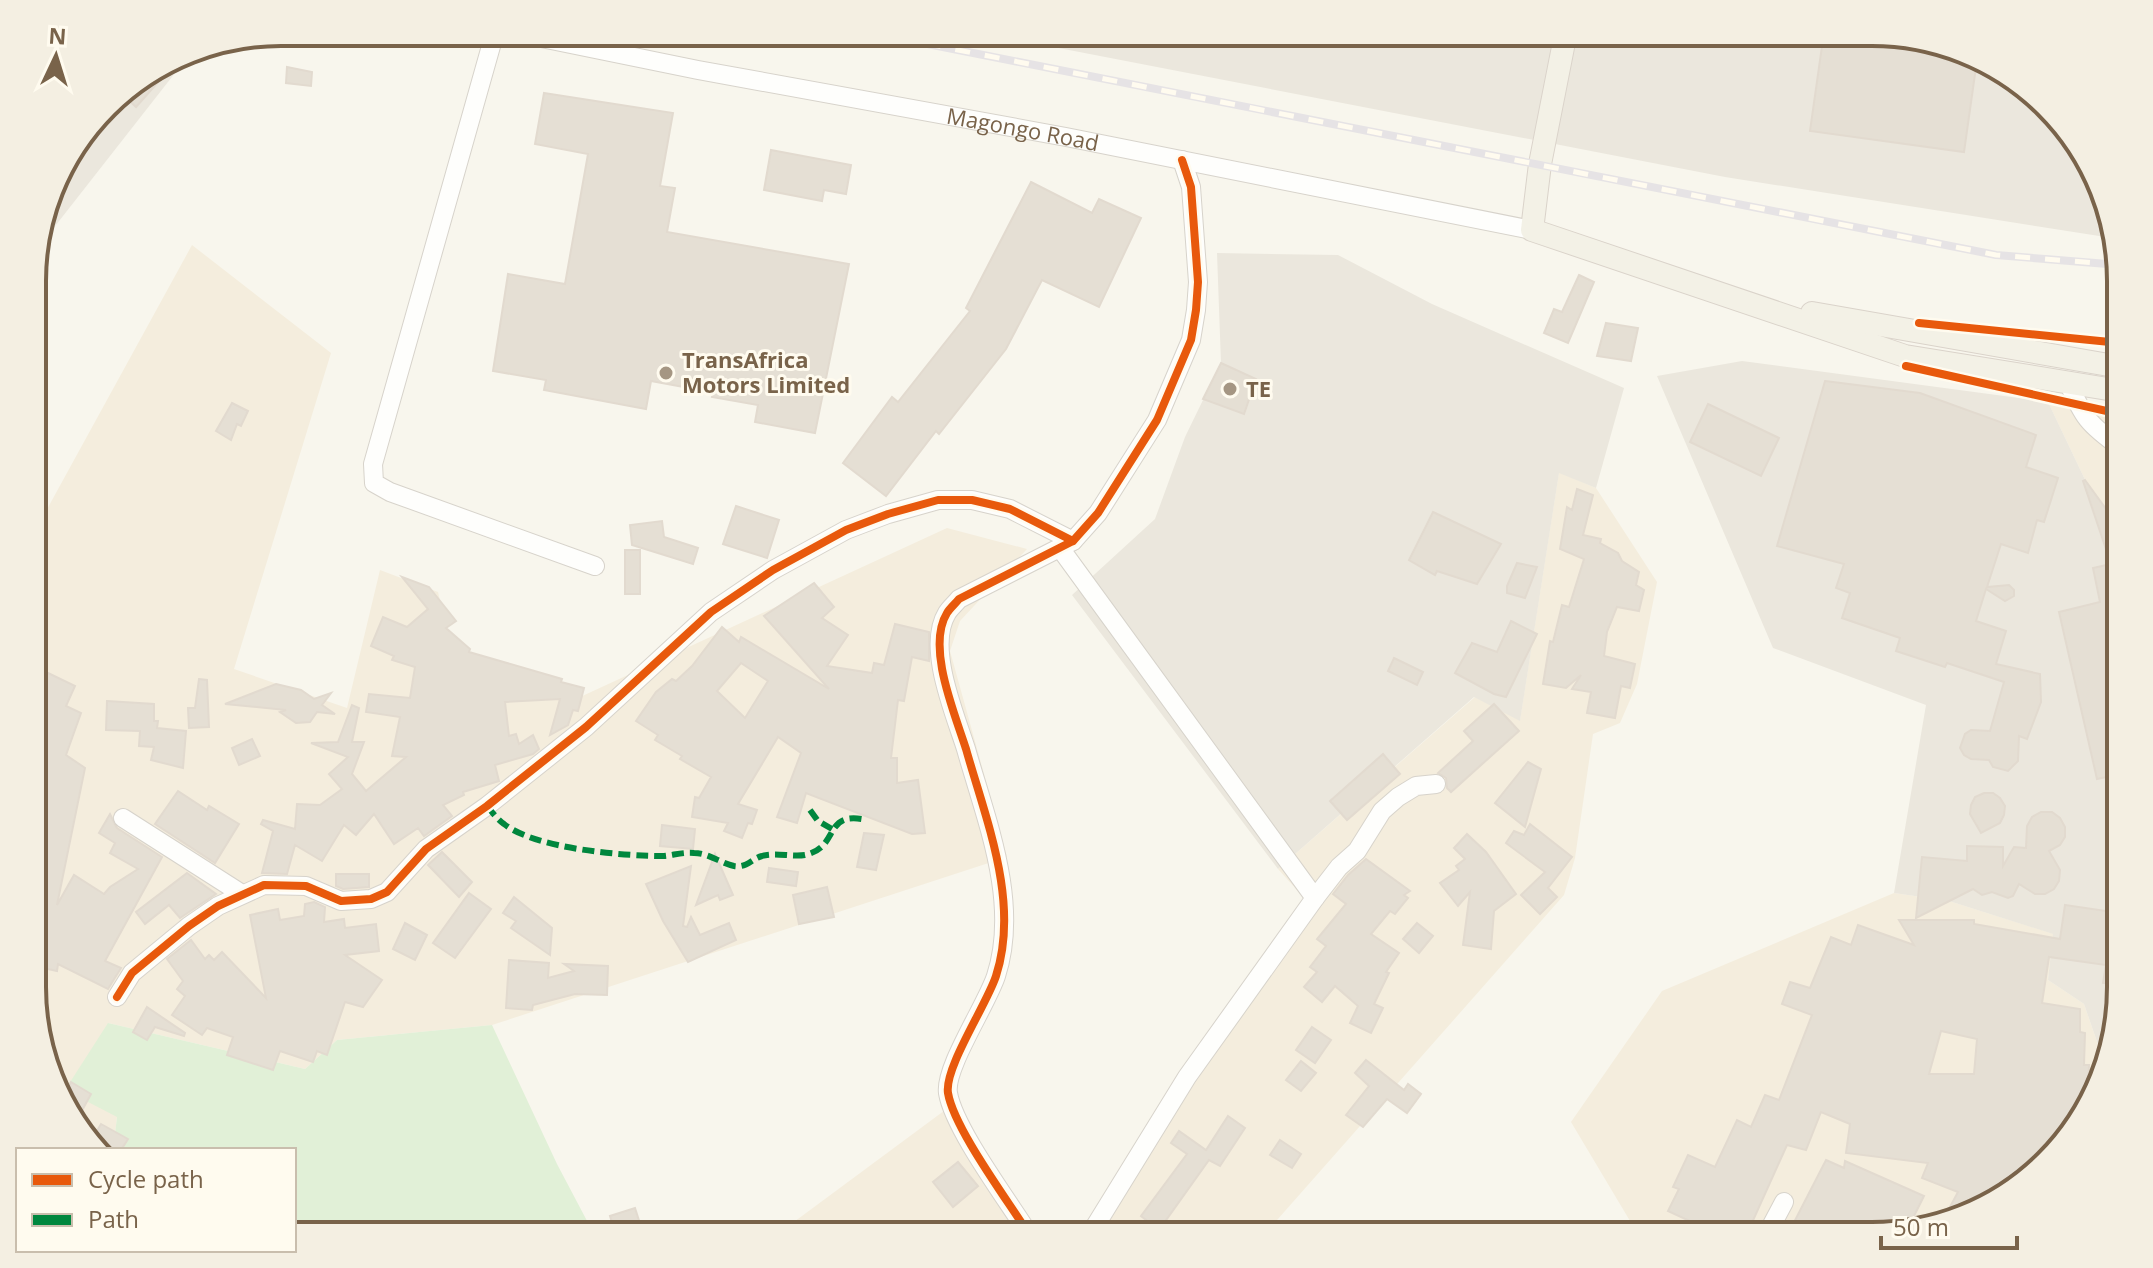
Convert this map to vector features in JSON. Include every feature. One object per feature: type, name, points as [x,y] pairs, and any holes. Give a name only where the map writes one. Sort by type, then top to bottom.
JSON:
[{"type":"main road","points":[[1532,230],[1540,164],[1563,46]]},
{"type":"main road","name":"Magongo Road","points":[[1532,230],[1905,356],[2106,389]]},
{"type":"main road","name":"Magongo Road","points":[[1744,301],[2106,365]]},
{"type":"street","points":[[491,47],[373,464],[374,483],[390,492],[595,566]]},
{"type":"street","name":"Magongo Road","points":[[584,47],[1532,230]]},
{"type":"street","points":[[1021,1222],[966,1134],[948,1092],[949,1075],[997,974],[1004,929],[1001,882],[992,838],[939,650],[946,615],[959,599],[1067,545],[1098,513],[1151,431],[1191,340],[1198,282],[1191,187],[1182,160]]},
{"type":"street","points":[[2068,382],[2083,416],[2106,436]]},
{"type":"street","points":[[117,997],[132,973],[189,926],[242,894],[264,885],[306,886],[341,901],[371,899],[387,892],[426,849],[487,806],[586,727],[711,612],[773,570],[846,530],[938,500],[972,500],[1010,509],[1067,545],[1315,898]]},
{"type":"street","points":[[1098,1221],[1187,1077],[1315,898],[1339,867],[1357,851],[1382,811],[1416,786],[1436,784]]},
{"type":"street","points":[[123,818],[242,894]]},
{"type":"street","points":[[1774,1221],[1784,1202]]},
{"type":"shaded area","points":[[1051,47],[1902,48],[1962,64],[2015,95],[2038,115],[2075,164],[2089,191],[2102,236],[1725,177]]},
{"type":"shaded area","points":[[177,70],[52,230],[70,177],[95,138],[126,104]]},
{"type":"shaded area","points":[[192,245],[331,353],[234,669],[347,708],[380,570],[438,592],[452,653],[578,698],[947,528],[1027,549],[960,621],[950,651],[1007,857],[492,1025],[337,1040],[305,1069],[108,1023],[117,1117],[113,1148],[111,1148],[70,1091],[54,1048],[48,1017],[46,511]]},
{"type":"shaded area","points":[[1217,253],[1338,255],[1432,304],[1624,388],[1596,488],[1559,473],[1520,721],[1474,697],[1278,869],[1072,595],[1155,519],[1185,437],[1221,363]]},
{"type":"shaded area","points":[[1742,361],[2048,402],[2106,524],[2106,1002],[2099,1048],[2084,1004],[2048,980],[2053,934],[1949,901],[1894,893],[1926,705],[1773,648],[1657,376]]},
{"type":"shaded area","points":[[2048,402],[2106,416],[2106,524]]},
{"type":"shaded area","points":[[1559,472],[1596,488],[1657,582],[1637,684],[1620,723],[1593,734],[1575,858],[1564,895],[1276,1221],[1089,1221],[1305,899],[1278,869],[1475,697],[1520,720]]},
{"type":"shaded area","points":[[1894,893],[1949,901],[2054,934],[2048,980],[2084,1004],[2099,1048],[2075,1104],[2038,1153],[2015,1173],[1962,1204],[1933,1214],[1887,1221],[1630,1221],[1571,1122],[1662,991]]},
{"type":"shaded area","points":[[956,1102],[1028,1222],[794,1222]]},
{"type":"green space","points":[[108,1023],[305,1069],[337,1040],[492,1025],[588,1222],[296,1222],[296,1148],[113,1148],[117,1117],[71,1093],[68,1086]]},
{"type":"building","points":[[1822,46],[1902,48],[1933,54],[1975,71],[1964,152],[1810,131]]},
{"type":"building","points":[[287,67],[312,72],[311,86],[286,83]]},
{"type":"building","points":[[159,81],[136,107],[130,101]]},
{"type":"building","points":[[544,93],[673,113],[660,186],[675,188],[667,232],[849,264],[815,433],[755,422],[758,405],[712,397],[715,383],[686,377],[684,387],[651,381],[646,409],[544,390],[546,380],[493,371],[508,274],[565,284],[588,154],[535,144]]},
{"type":"building","points":[[771,150],[851,165],[846,194],[824,190],[822,201],[764,190]]},
{"type":"building","points":[[1031,182],[1092,213],[1099,199],[1141,218],[1099,307],[1042,280],[1006,349],[886,496],[843,463],[892,397],[898,402],[970,311],[966,308]]},
{"type":"building","points":[[1579,275],[1594,282],[1568,343],[1544,333],[1554,309],[1562,312]]},
{"type":"building","points":[[1606,323],[1638,328],[1631,361],[1597,356]]},
{"type":"building","name":"TE","points":[[1221,363],[1256,379],[1244,414],[1203,399]]},
{"type":"building","points":[[1825,381],[1920,393],[2036,435],[2026,467],[2058,478],[2044,522],[2037,520],[2028,553],[2001,544],[1987,587],[2009,585],[2014,590],[2014,596],[2005,601],[1986,589],[1976,621],[2006,631],[1996,664],[2040,674],[2041,702],[2027,739],[2019,736],[2018,761],[2008,771],[1993,767],[1989,760],[1971,759],[1960,748],[1965,734],[1971,730],[1990,731],[2004,682],[1947,663],[1945,667],[1896,651],[1900,638],[1842,618],[1850,593],[1836,588],[1844,564],[1777,546]]},
{"type":"building","points":[[232,403],[248,411],[241,426],[237,424],[231,440],[216,431]]},
{"type":"building","points":[[1708,404],[1779,438],[1761,476],[1690,442]]},
{"type":"building","points":[[2083,481],[2106,509],[2106,549]]},
{"type":"building","points":[[1577,489],[1593,495],[1583,535],[1601,539],[1600,543],[1618,553],[1622,561],[1639,572],[1636,585],[1644,590],[1639,611],[1617,607],[1607,632],[1604,656],[1635,664],[1630,688],[1621,686],[1615,718],[1587,713],[1591,692],[1572,689],[1581,675],[1566,688],[1543,684],[1550,641],[1553,642],[1562,605],[1569,607],[1584,559],[1560,549],[1567,507],[1572,510]]},
{"type":"building","points":[[736,506],[779,520],[767,558],[723,544]]},
{"type":"building","points":[[1433,512],[1501,544],[1477,584],[1437,571],[1435,575],[1409,560]]},
{"type":"building","points":[[662,521],[664,537],[698,548],[693,564],[632,545],[630,525]]},
{"type":"building","points":[[625,550],[640,550],[640,594],[625,594]]},
{"type":"building","points":[[1517,563],[1537,567],[1525,598],[1507,593]]},
{"type":"building","points":[[2106,565],[2106,777],[2097,779],[2059,612],[2100,602],[2093,568]]},
{"type":"building","points":[[402,577],[429,587],[456,621],[446,628],[470,649],[469,652],[584,688],[578,711],[573,710],[568,725],[550,735],[560,699],[505,702],[509,736],[516,734],[519,744],[533,735],[539,749],[533,754],[495,765],[499,781],[463,792],[464,795],[443,805],[452,816],[424,836],[418,828],[394,844],[374,814],[356,835],[344,825],[322,861],[295,845],[287,874],[262,873],[273,831],[261,824],[263,820],[295,829],[297,804],[320,805],[342,789],[329,774],[348,757],[311,743],[338,742],[352,705],[359,708],[352,742],[364,742],[352,774],[366,791],[406,757],[392,756],[400,717],[366,712],[369,694],[410,698],[415,667],[392,660],[394,656],[371,646],[383,617],[407,627],[428,609]]},
{"type":"building","points":[[814,583],[834,607],[822,618],[848,635],[827,666],[872,673],[874,663],[884,665],[895,624],[929,632],[929,661],[912,657],[904,701],[898,700],[891,758],[897,758],[897,783],[918,780],[925,833],[912,834],[806,793],[797,823],[777,817],[801,753],[778,737],[738,804],[757,810],[742,838],[724,831],[728,823],[692,817],[695,797],[699,798],[711,777],[680,759],[682,756],[655,740],[658,735],[636,721],[656,692],[672,679],[676,681],[692,666],[722,627],[739,642],[741,637],[829,689],[764,616]],"holes":[[[741,663],[768,681],[745,718],[717,691]]]},
{"type":"building","points":[[1511,621],[1537,634],[1506,697],[1455,673],[1472,643],[1497,652]]},
{"type":"building","points":[[1394,658],[1423,672],[1417,685],[1388,671]]},
{"type":"building","points":[[48,673],[75,686],[66,706],[81,713],[66,755],[85,768],[57,905],[74,875],[104,894],[138,869],[110,853],[115,843],[99,833],[110,814],[117,828],[162,857],[105,961],[121,968],[108,989],[58,964],[57,971],[46,969]]},
{"type":"building","points":[[199,679],[207,680],[209,727],[189,728],[188,708],[195,708]]},
{"type":"building","points":[[276,684],[301,690],[314,699],[331,693],[322,705],[335,714],[317,712],[310,722],[296,723],[280,712],[286,710],[225,704]]},
{"type":"building","points":[[107,701],[154,704],[157,728],[186,731],[183,768],[151,760],[154,747],[139,746],[140,731],[106,730]]},
{"type":"building","points":[[1494,704],[1519,731],[1451,792],[1447,788],[1446,778],[1438,773],[1473,741],[1464,731]]},
{"type":"building","points":[[252,739],[260,756],[239,765],[232,748]]},
{"type":"building","points":[[1383,754],[1400,774],[1347,820],[1330,801]]},
{"type":"building","points":[[1528,762],[1541,769],[1525,827],[1495,803]]},
{"type":"building","points":[[178,791],[207,810],[209,806],[239,824],[215,863],[155,824]]},
{"type":"building","points":[[1993,793],[2005,806],[2000,823],[1981,833],[1970,814],[1975,797]]},
{"type":"building","points":[[2041,812],[2052,812],[2065,827],[2065,837],[2060,845],[2049,851],[2060,870],[2054,889],[2045,894],[2035,894],[2019,884],[2013,896],[2008,898],[1992,892],[1982,895],[1973,889],[1916,918],[1922,857],[1967,861],[1967,846],[2003,847],[2003,866],[2014,847],[2026,848],[2027,826],[2032,817]]},
{"type":"building","points":[[1530,824],[1572,857],[1548,888],[1557,897],[1540,914],[1521,895],[1545,872],[1506,843],[1514,831],[1524,835]]},
{"type":"building","points":[[662,825],[695,829],[693,849],[660,846]]},
{"type":"building","points":[[864,833],[884,835],[876,870],[857,867]]},
{"type":"building","points":[[1467,834],[1486,852],[1516,894],[1494,911],[1491,949],[1463,945],[1470,892],[1458,906],[1440,883],[1459,870],[1456,866],[1465,859],[1454,848]]},
{"type":"building","points":[[442,852],[472,882],[459,897],[428,865]]},
{"type":"building","points":[[715,854],[733,895],[720,900],[718,895],[696,905]]},
{"type":"building","points":[[1366,859],[1410,891],[1404,895],[1408,898],[1395,914],[1390,911],[1371,934],[1399,953],[1386,972],[1389,973],[1374,1004],[1383,1008],[1371,1033],[1350,1023],[1358,1006],[1335,986],[1322,1002],[1304,987],[1317,972],[1310,967],[1326,946],[1317,939],[1346,904],[1333,894]]},
{"type":"building","points":[[691,866],[683,926],[687,927],[691,917],[700,935],[729,923],[736,940],[688,962],[663,921],[646,884]]},
{"type":"building","points":[[769,868],[798,872],[796,886],[767,882]]},
{"type":"building","points":[[187,873],[216,894],[180,918],[169,905],[145,924],[136,912]]},
{"type":"building","points":[[336,874],[369,874],[369,887],[343,889],[336,886]]},
{"type":"building","points":[[827,887],[834,917],[799,924],[793,895]]},
{"type":"building","points":[[469,893],[491,909],[455,958],[433,943]]},
{"type":"building","points":[[514,897],[552,928],[550,955],[511,928],[516,921],[503,913]]},
{"type":"building","points":[[314,902],[325,907],[324,922],[344,919],[345,928],[376,924],[379,951],[345,955],[382,980],[363,1007],[345,1002],[327,1055],[317,1051],[313,1062],[280,1051],[273,1070],[227,1055],[233,1037],[207,1028],[202,1035],[172,1015],[185,996],[177,989],[183,981],[167,959],[191,940],[205,959],[209,955],[214,960],[222,952],[266,998],[250,915],[278,909],[280,920],[304,916],[305,904]]},
{"type":"building","points":[[2065,905],[2106,911],[2106,965],[2049,957],[2042,1003],[2080,1009],[2080,1032],[2085,1033],[2084,1065],[2089,1065],[2088,1078],[2058,1130],[2038,1153],[1989,1190],[1949,1208],[1958,1192],[1922,1178],[1928,1163],[1846,1153],[1850,1124],[1821,1112],[1806,1150],[1787,1145],[1753,1221],[1690,1221],[1668,1211],[1679,1189],[1673,1187],[1688,1155],[1715,1167],[1737,1120],[1751,1127],[1765,1095],[1779,1100],[1812,1015],[1782,1004],[1790,982],[1810,988],[1831,937],[1851,945],[1858,925],[1914,945],[1899,920],[1974,920],[1974,924],[2060,939]],"holes":[[[1941,1031],[1977,1039],[1974,1074],[1929,1074]]]},
{"type":"building","points":[[405,923],[427,935],[415,960],[393,949]]},
{"type":"building","points":[[1417,923],[1433,936],[1419,953],[1403,939]]},
{"type":"building","points":[[509,960],[549,963],[548,978],[574,971],[564,964],[608,966],[607,995],[575,994],[533,1005],[532,1010],[506,1008]]},
{"type":"building","points":[[147,1007],[185,1033],[184,1036],[155,1027],[147,1040],[133,1032]]},
{"type":"building","points":[[1312,1027],[1331,1040],[1315,1063],[1296,1050]]},
{"type":"building","points":[[1366,1060],[1404,1090],[1408,1084],[1421,1094],[1407,1113],[1387,1099],[1363,1127],[1346,1115],[1369,1086],[1355,1073]]},
{"type":"building","points":[[1301,1061],[1316,1073],[1301,1091],[1286,1080]]},
{"type":"building","points":[[71,1082],[91,1094],[82,1110],[70,1091]]},
{"type":"building","points":[[1228,1116],[1245,1128],[1220,1166],[1209,1160],[1165,1221],[1148,1221],[1141,1216],[1187,1154],[1171,1143],[1179,1131],[1206,1150]]},
{"type":"building","points":[[101,1124],[128,1139],[122,1148],[111,1148],[96,1132]]},
{"type":"building","points":[[1280,1140],[1301,1154],[1292,1168],[1270,1155]]},
{"type":"building","points":[[1826,1160],[1844,1168],[1845,1161],[1924,1196],[1913,1218],[1887,1221],[1795,1221]]},
{"type":"building","points":[[958,1162],[978,1186],[953,1207],[933,1182]]},
{"type":"building","points":[[635,1208],[639,1222],[612,1222],[610,1216]]},
{"type":"railway","points":[[941,47],[1996,255],[2106,264]]},
{"type":"marked path","points":[[487,806],[501,822],[537,840],[626,855],[699,853],[738,866],[767,855],[805,855],[824,845],[843,820],[867,820]]},
{"type":"marked path","points":[[810,810],[818,821],[832,829]]},
{"type":"cycle path","points":[[1020,1222],[960,1126],[948,1093],[959,1052],[996,976],[1004,919],[998,861],[991,833],[944,681],[941,627],[947,613],[959,599],[1073,541],[1098,513],[1157,420],[1191,340],[1196,310],[1198,282],[1191,187],[1182,160]]},
{"type":"cycle path","points":[[1919,323],[2106,342]]},
{"type":"cycle path","points":[[1906,366],[2106,411]]},
{"type":"cycle path","points":[[117,997],[132,973],[189,926],[218,906],[264,885],[306,886],[341,901],[371,899],[387,892],[426,849],[487,806],[586,727],[711,612],[773,570],[846,530],[938,500],[972,500],[1010,509],[1073,541]]},
{"type":"place","name":"TransAfrica Motors Limited","points":[[666,373]]},
{"type":"place","name":"TE","points":[[1230,389]]}]
